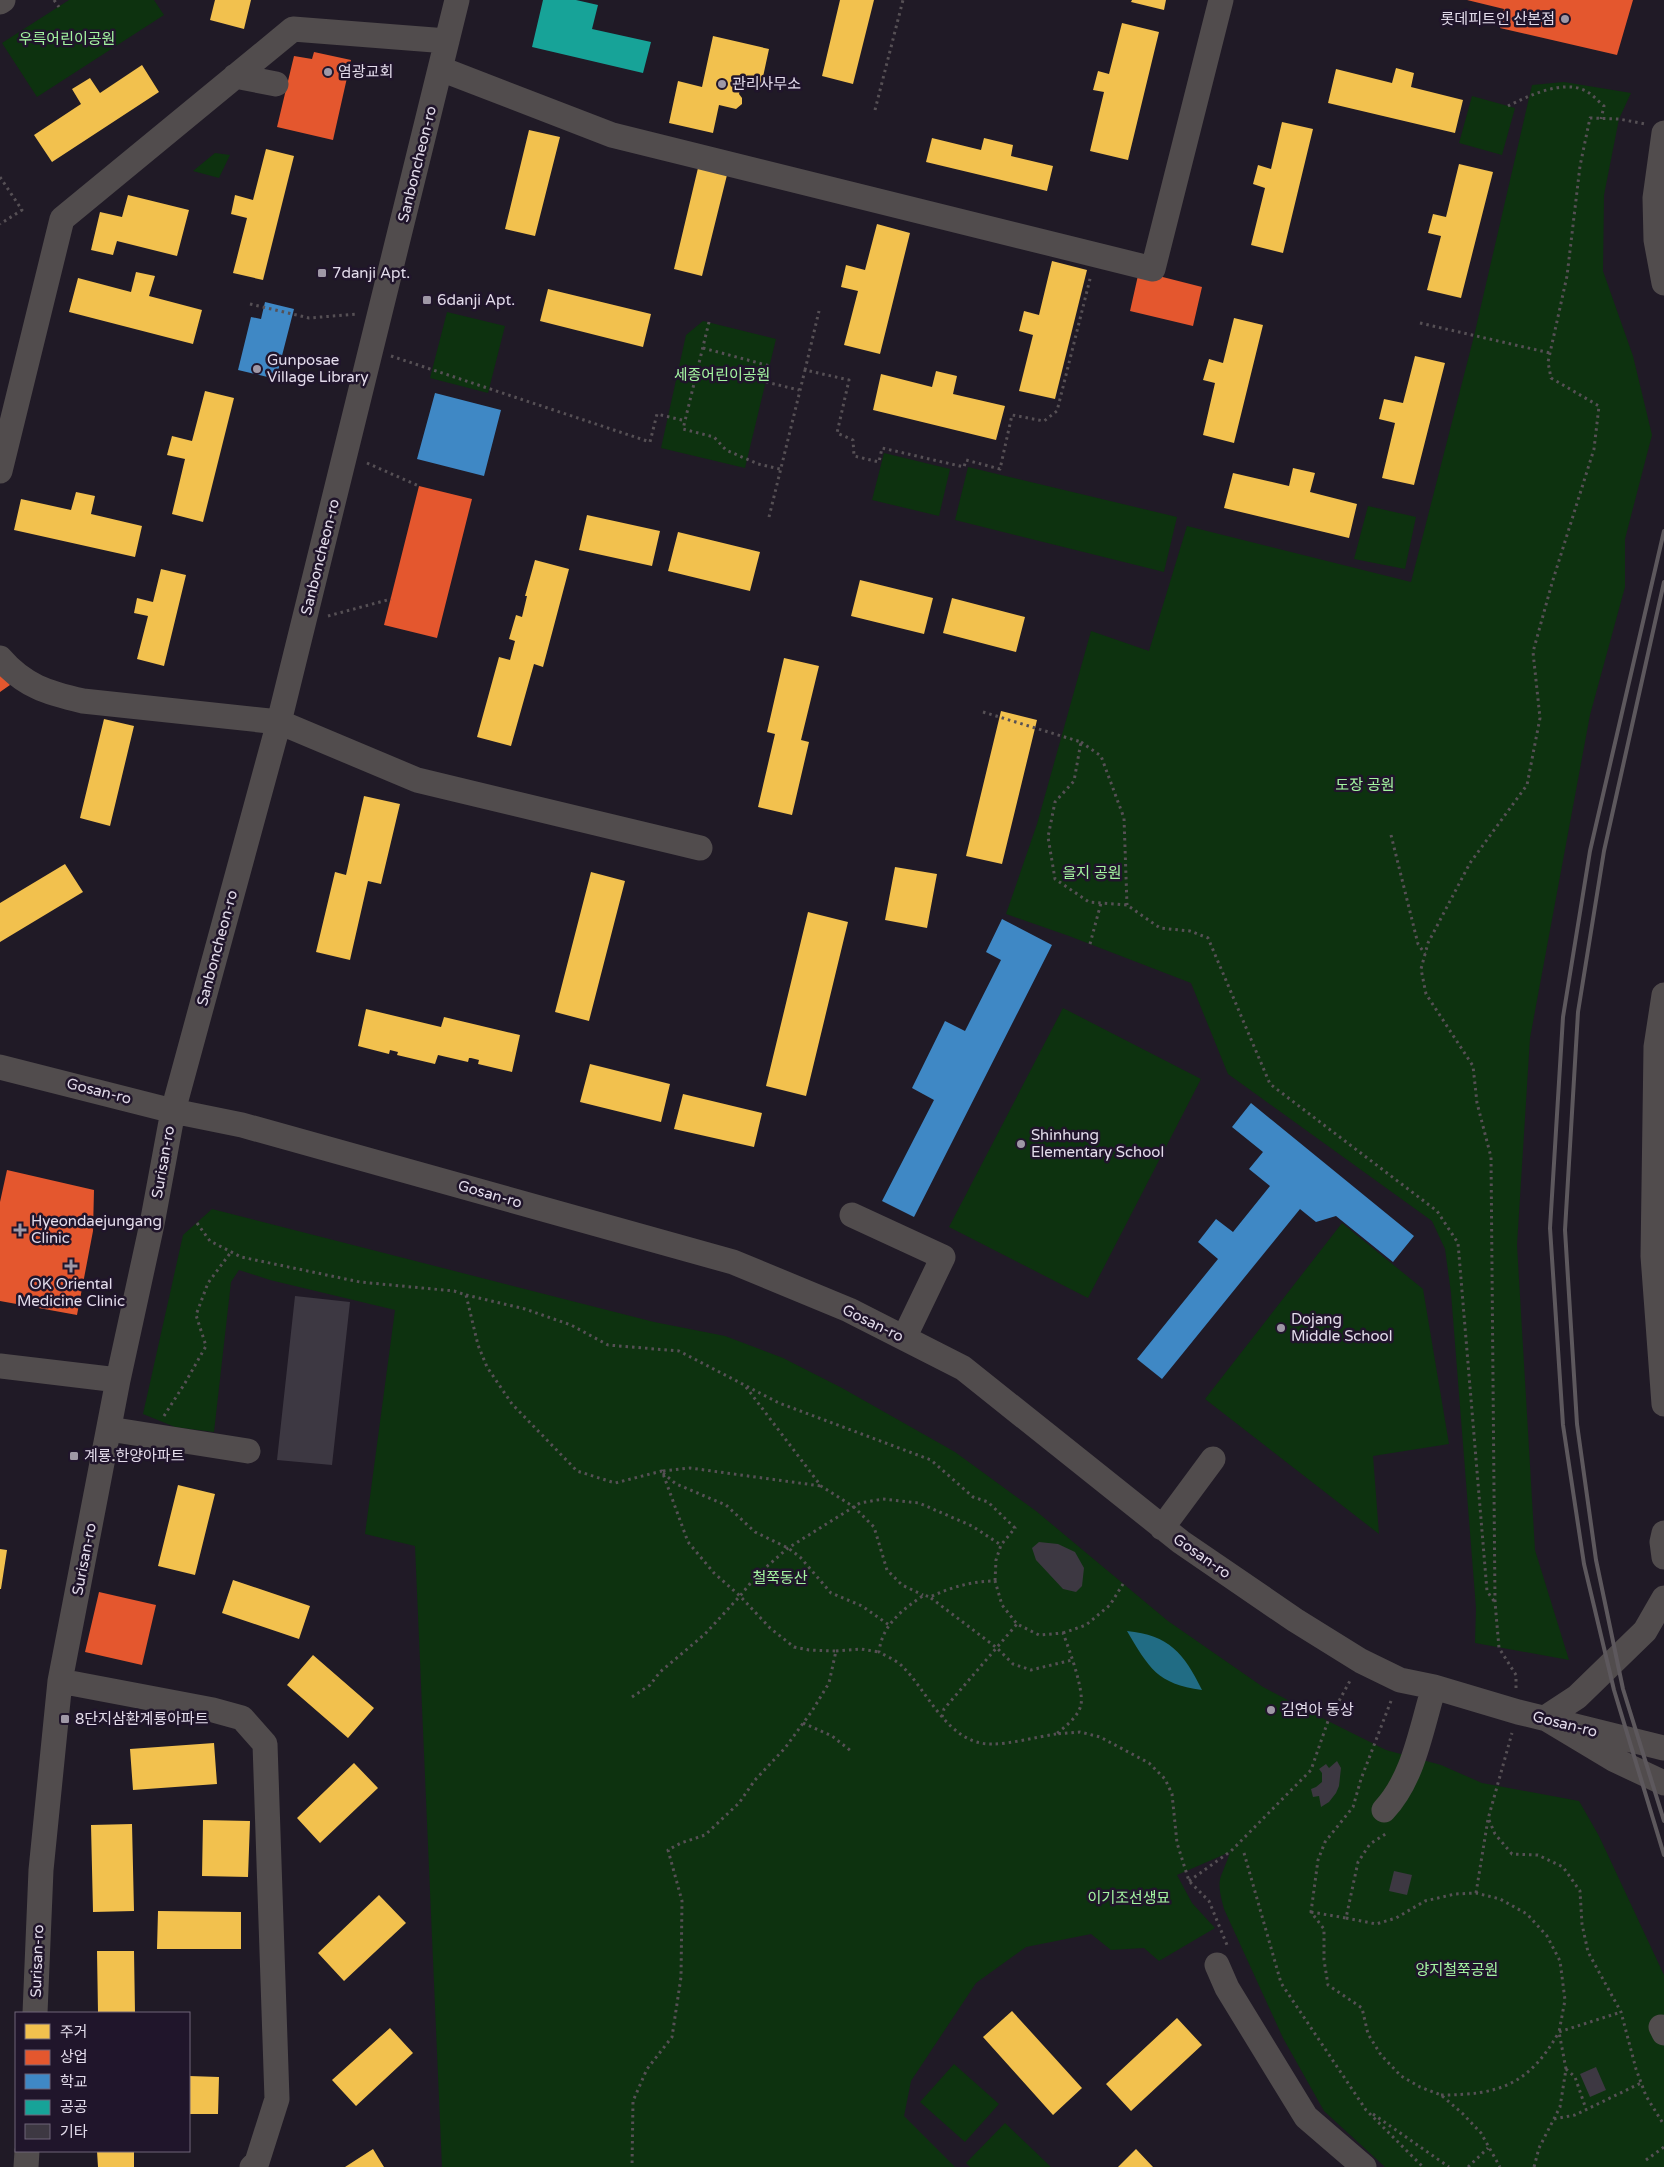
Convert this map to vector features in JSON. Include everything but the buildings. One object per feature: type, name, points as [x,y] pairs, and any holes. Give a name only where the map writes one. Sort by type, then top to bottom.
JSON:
[{"type":"street","name":"Sanboncheon-ro","points":[[172,1111],[279,722],[458,0]]},
{"type":"street","points":[[441,69],[612,135],[1152,269],[1221,0]]},
{"type":"street","points":[[0,471],[62,219],[292,29],[447,42]]},
{"type":"street","points":[[235,76],[276,84]]},
{"type":"street","points":[[1659,137],[1655,198],[1656,240],[1664,283]]},
{"type":"street","points":[[0,658],[22,680],[41,690],[62,697],[83,701],[279,722],[417,780],[700,848]]},
{"type":"street","points":[[1664,995],[1656,1047],[1653,1256],[1664,1404]]},
{"type":"street","name":"Gosan-ro","points":[[0,1067],[172,1111],[242,1125],[733,1262],[850,1310],[964,1368],[1162,1528],[1295,1620],[1361,1661],[1400,1680],[1434,1687],[1518,1712],[1664,1748]]},
{"type":"street","name":"Surisan-ro","points":[[36,2012],[41,1870],[60,1681],[108,1429],[152,1224],[172,1111]]},
{"type":"street","points":[[852,1215],[943,1257],[904,1338]]},
{"type":"street","points":[[0,1366],[118,1380]]},
{"type":"street","points":[[108,1429],[248,1451]]},
{"type":"street","points":[[1162,1528],[1213,1459]]},
{"type":"street","points":[[1664,1533],[1662,1542],[1664,1557]]},
{"type":"street","points":[[1664,1598],[1645,1631],[1577,1697],[1545,1718],[1615,1760],[1664,1783]]},
{"type":"street","points":[[60,1681],[213,1710],[242,1718],[265,1744],[278,2099],[257,2162],[252,2167]]},
{"type":"street","points":[[1386,1821],[1396,1797],[1406,1781],[1434,1687]]},
{"type":"street","points":[[1217,1965],[1232,1996],[1306,2116],[1364,2167]]},
{"type":"street","points":[[26,2167],[27,2152]]},
{"type":"path","points":[[54,0],[59,7]]},
{"type":"path","points":[[875,110],[903,0]]},
{"type":"path","points":[[1508,106],[1544,90],[1572,88],[1586,90],[1604,106],[1601,119]]},
{"type":"path","points":[[1476,1894],[1488,1819],[1518,1712],[1516,1675],[1499,1648],[1495,1602],[1491,1157],[1477,1103],[1473,1066],[1426,994],[1421,969],[1428,943],[1470,863],[1527,785],[1540,718],[1534,652],[1552,583],[1594,448],[1599,406],[1551,378],[1548,362],[1566,276],[1580,166],[1590,118],[1619,119],[1659,137]]},
{"type":"path","points":[[0,177],[22,210],[0,224]]},
{"type":"path","points":[[805,370],[849,380],[838,433],[853,440],[854,456],[879,462],[882,448],[964,466],[966,460],[1000,469],[1012,415],[1044,421],[1057,411],[1095,255]]},
{"type":"path","points":[[250,304],[309,318],[380,312]]},
{"type":"path","points":[[769,516],[819,311]]},
{"type":"path","points":[[709,322],[684,429],[714,436],[726,450],[758,464],[780,469]]},
{"type":"path","points":[[1420,323],[1550,352]]},
{"type":"path","points":[[703,348],[770,366]]},
{"type":"path","points":[[371,349],[650,442],[657,414],[686,421]]},
{"type":"path","points":[[766,382],[800,390]]},
{"type":"path","points":[[346,453],[419,486]]},
{"type":"path","points":[[304,622],[391,599]]},
{"type":"path","points":[[983,712],[1080,742],[1101,756],[1124,818],[1127,905]]},
{"type":"path","points":[[1080,742],[1074,781],[1055,802],[1048,837],[1056,878],[1089,902],[1127,905],[1160,928],[1190,931],[1208,938],[1270,1084],[1437,1211],[1458,1243],[1487,1591],[1495,1602]]},
{"type":"path","points":[[1391,835],[1418,944],[1425,954]]},
{"type":"path","points":[[1090,944],[1100,903]]},
{"type":"path","points":[[197,1223],[210,1241],[241,1257],[360,1282],[454,1291],[525,1309],[571,1325],[608,1345],[679,1350],[745,1386],[810,1416],[931,1460],[973,1498],[988,1502],[1015,1528],[1001,1545],[996,1560],[995,1580],[1002,1605],[1017,1624],[1039,1635],[1063,1633],[1086,1625],[1110,1605],[1123,1584]]},
{"type":"path","points":[[152,1436],[206,1346],[196,1315],[208,1283],[231,1252]]},
{"type":"path","points":[[466,1295],[478,1345],[487,1367],[512,1404],[577,1471],[615,1483],[662,1471],[690,1468],[822,1486]]},
{"type":"path","points":[[745,1386],[822,1486],[854,1507],[874,1527],[887,1570],[902,1585],[930,1598],[997,1648],[1013,1664],[1031,1670],[1072,1660]]},
{"type":"path","points":[[662,1471],[676,1484],[726,1504],[755,1532],[788,1548],[809,1566],[831,1593],[862,1606],[889,1625]]},
{"type":"path","points":[[662,1471],[688,1542],[714,1573],[740,1596],[770,1628],[794,1647],[810,1650],[879,1652],[902,1666],[942,1718],[974,1741],[991,1744],[1080,1732],[1100,1737],[1150,1763],[1165,1779],[1172,1794],[1177,1843],[1189,1881],[1209,1900],[1225,1936],[1229,1954],[1217,1965]]},
{"type":"path","points":[[632,1697],[650,1686],[660,1672],[705,1634],[740,1596],[756,1575],[788,1548],[860,1504],[883,1500],[919,1503],[972,1526],[1001,1545]]},
{"type":"path","points":[[930,1598],[942,1592],[977,1581],[995,1580]]},
{"type":"path","points":[[879,1652],[881,1639],[889,1625],[904,1608],[924,1595]]},
{"type":"path","points":[[942,1718],[944,1709],[1017,1624]]},
{"type":"path","points":[[1056,1734],[1070,1724],[1081,1705],[1072,1660],[1063,1633]]},
{"type":"path","points":[[632,2167],[633,2101],[647,2069],[672,2037],[681,1977],[682,1901],[668,1850],[681,1843],[705,1835],[739,1803],[755,1780],[785,1748],[829,1683],[836,1651]]},
{"type":"path","points":[[1189,1881],[1231,1851],[1311,1770],[1328,1721],[1361,1661]]},
{"type":"path","points":[[1400,1680],[1361,1779],[1353,1807],[1325,1842],[1318,1860],[1311,1912],[1324,1929],[1324,1960],[1328,1985],[1362,2008],[1368,2034],[1382,2055],[1401,2076],[1420,2087],[1441,2095],[1470,2095],[1501,2088],[1527,2074],[1546,2055],[1560,2032],[1621,2012]]},
{"type":"path","points":[[803,1723],[832,1736],[851,1751]]},
{"type":"path","points":[[1488,1819],[1495,1834],[1512,1854],[1538,1855],[1563,1867],[1580,1891],[1582,1924],[1588,1952],[1621,2012],[1641,2083],[1646,2096],[1664,2125]]},
{"type":"path","points":[[1346,1918],[1358,1862],[1386,1821]]},
{"type":"path","points":[[1244,1853],[1281,1984],[1366,2110],[1423,2167]]},
{"type":"path","points":[[1311,1912],[1376,1924],[1396,1918],[1425,1901],[1455,1894],[1476,1894],[1500,1899],[1527,1914],[1547,1936],[1560,1961],[1565,2000],[1560,2032],[1566,2069],[1560,2107],[1539,2148],[1534,2167]]},
{"type":"path","points":[[1566,2069],[1575,2077],[1586,2109]]},
{"type":"path","points":[[1554,2119],[1575,2115],[1641,2083]]},
{"type":"path","points":[[1441,2095],[1481,2133],[1500,2167]]},
{"type":"path","points":[[1366,2110],[1449,2167]]},
{"type":"path","points":[[1646,2160],[1664,2147]]},
{"type":"path","points":[[1468,2167],[1488,2148]]},
{"type":"green space","name":"우륵어린이공원","points":[[69,0],[154,0],[164,15],[37,97],[2,43]]},
{"type":"green space","name":"도장 공원","points":[[1564,82],[1631,93],[1619,119],[1604,195],[1603,271],[1633,356],[1652,435],[1625,539],[1625,587],[1590,715],[1530,1038],[1517,1245],[1535,1550],[1569,1660],[1475,1643],[1476,1608],[1451,1293],[1445,1249],[1432,1221],[1228,1074],[1191,983],[1006,914],[1037,824],[1091,631],[1149,651],[1187,526],[1411,582],[1474,336],[1532,85]]},
{"type":"green space","points":[[1472,96],[1515,108],[1502,155],[1459,143]]},
{"type":"green space","points":[[215,153],[230,155],[219,178],[193,171]]},
{"type":"green space","points":[[447,312],[505,326],[488,393],[430,378]]},
{"type":"green space","name":"세종어린이공원","points":[[703,321],[776,339],[745,468],[661,448],[686,335]]},
{"type":"green space","points":[[884,453],[950,469],[939,516],[872,500]]},
{"type":"green space","points":[[968,467],[1177,517],[1164,572],[955,520]]},
{"type":"green space","points":[[1368,506],[1416,517],[1405,569],[1354,559]]},
{"type":"green space","points":[[1063,1008],[1201,1079],[1088,1298],[949,1227]]},
{"type":"green space","points":[[212,1209],[654,1322],[725,1336],[783,1358],[842,1388],[955,1452],[1036,1511],[1168,1621],[1263,1687],[1386,1750],[1441,1765],[1482,1783],[1579,1801],[1599,1836],[1664,1975],[1664,2167],[1385,2167],[1324,2111],[1283,2038],[1224,1909],[1220,1879],[1230,1852],[1177,1875],[1192,1903],[1215,1928],[1159,1961],[1144,1948],[1111,1950],[1091,1934],[1026,1947],[976,1983],[911,2081],[904,2116],[955,2167],[442,2167],[415,1546],[365,1534],[395,1310],[270,1280],[239,1270],[231,1282],[214,1432],[175,1427],[143,1414],[183,1235]]},
{"type":"green space","points":[[1342,1223],[1423,1289],[1449,1444],[1373,1456],[1379,1534],[1205,1399]]},
{"type":"green space","points":[[954,2064],[999,2104],[965,2142],[920,2102]]},
{"type":"green space","points":[[1005,2123],[1051,2167],[970,2167],[966,2163]]},
{"type":"water","points":[[1127,1631],[1154,1637],[1174,1648],[1189,1666],[1202,1690],[1174,1683],[1156,1672],[1142,1655]]},
{"type":"railway","points":[[1664,531],[1590,851],[1563,1017],[1550,1228],[1563,1425],[1584,1564],[1614,1690],[1664,1855]]},
{"type":"railway","points":[[1664,582],[1604,851],[1578,1012],[1565,1230],[1577,1424],[1596,1560],[1623,1689],[1664,1821]]},
{"type":"place","name":"롯데피트인 산본점","points":[[1565,19]]},
{"type":"place","name":"염광교회","points":[[328,72]]},
{"type":"place","name":"관리사무소","points":[[722,84]]},
{"type":"place","name":"7danji Apt.","points":[[322,273]]},
{"type":"place","name":"6danji Apt.","points":[[427,300]]},
{"type":"place","name":"Gunposae Village Library","points":[[257,369]]},
{"type":"place","name":"Shinhung Elementary School","points":[[1021,1144]]},
{"type":"place","name":"Hyeondaejungang Clinic","points":[[20,1230]]},
{"type":"place","name":"OK Oriental Medicine Clinic","points":[[71,1266]]},
{"type":"place","name":"Dojang Middle School","points":[[1281,1328]]},
{"type":"place","name":"계룡.한양아파트","points":[[74,1456]]},
{"type":"place","name":"김연아 동상","points":[[1271,1710]]},
{"type":"place","name":"8단지삼환계룡아파트","points":[[65,1719]]},
{"type":"park label","name":"을지 공원","points":[[1092,873]]},
{"type":"park label","name":"철쭉동산","points":[[780,1578]]},
{"type":"park label","name":"이기조선생묘","points":[[1129,1898]]},
{"type":"park label","name":"양지철쭉공원","points":[[1457,1970]]}]
